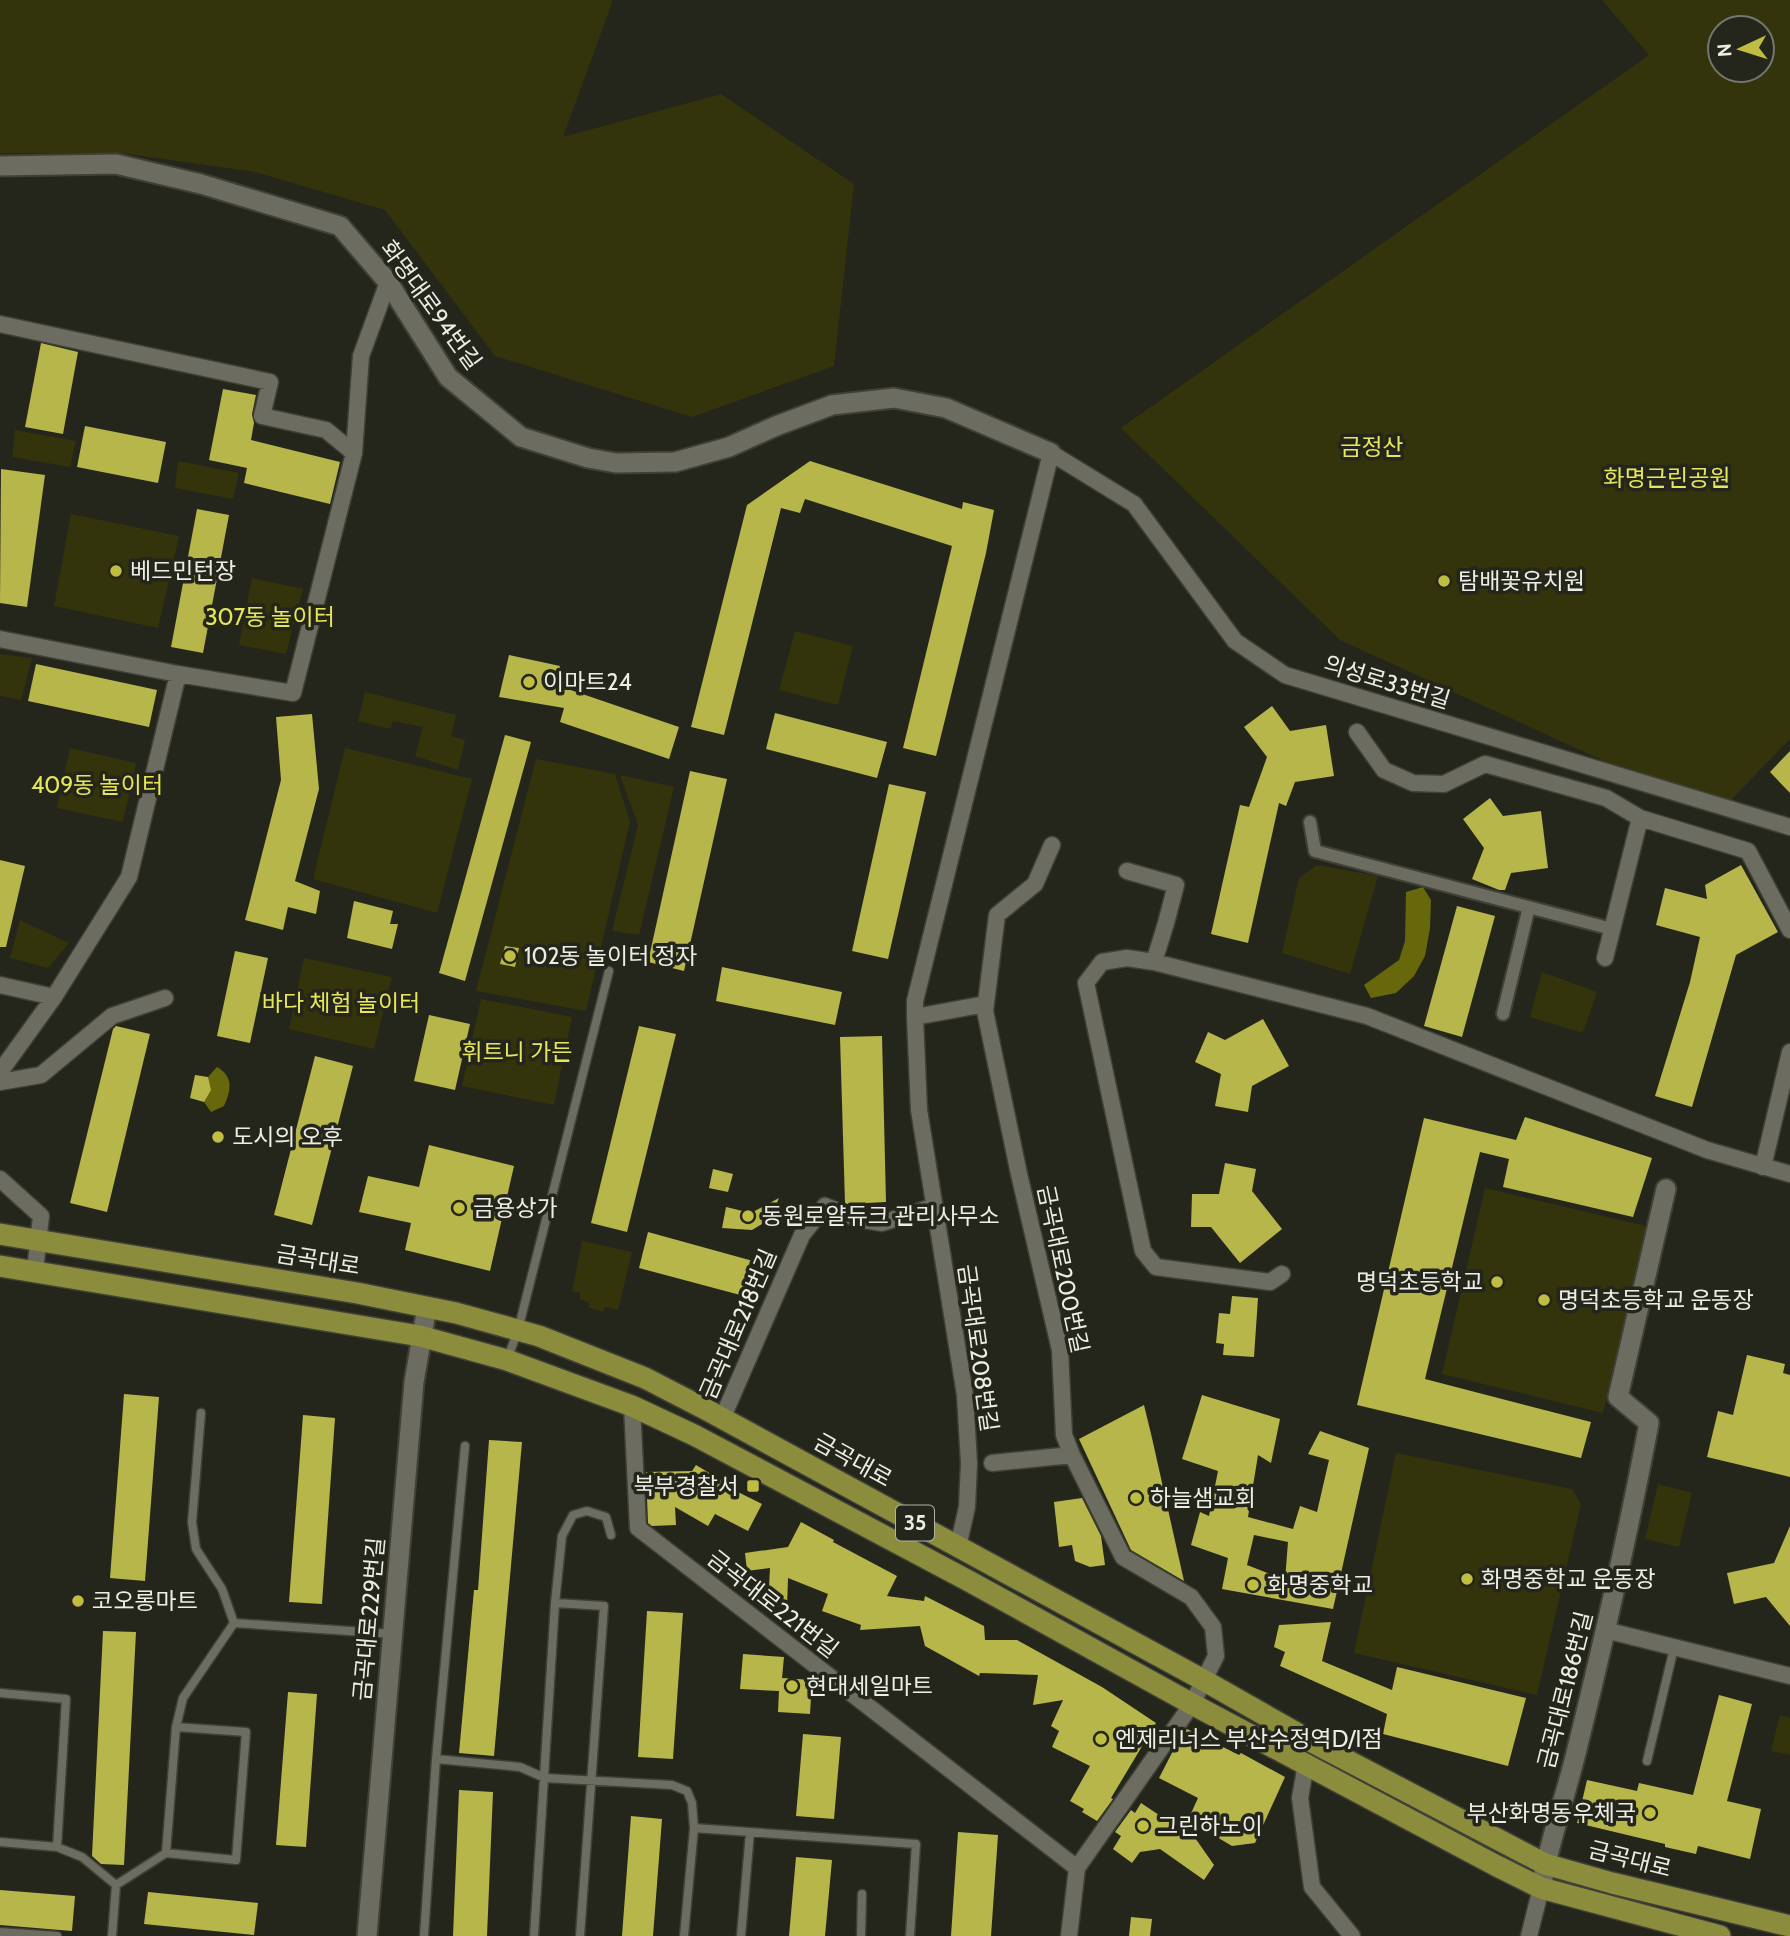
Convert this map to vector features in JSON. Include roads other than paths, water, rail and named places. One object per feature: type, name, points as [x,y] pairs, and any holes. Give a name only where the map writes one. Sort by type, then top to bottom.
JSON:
[{"type":"main road","name":"금곡대로","points":[[0,1234],[357,1293],[456,1313],[539,1336],[645,1378],[1205,1681],[1314,1743],[1545,1864],[1790,1926]]},
{"type":"main road","name":"35","points":[[0,1266],[420,1336],[507,1360],[632,1406],[694,1435],[943,1567],[1192,1704],[1541,1888],[1720,1936]]},
{"type":"street","name":"화명대로94번길","points":[[0,166],[116,164],[201,184],[340,226],[388,282],[447,377],[521,437],[587,458],[616,463],[675,462],[729,447],[832,405],[894,398],[946,408],[1051,453]]},
{"type":"street","points":[[0,639],[178,674],[293,693],[354,453],[361,356],[388,282]]},
{"type":"street","points":[[0,324],[270,382],[262,416],[326,430],[354,453]]},
{"type":"street","name":"의성로33번길","points":[[1051,453],[1134,504],[1235,641],[1285,675],[1790,827]]},
{"type":"street","name":"금곡대로208번길","points":[[958,1547],[967,1507],[969,1463],[965,1395],[919,1110],[915,1001],[1051,453]]},
{"type":"street","points":[[0,1072],[54,997],[129,877],[178,674]]},
{"type":"street","points":[[1357,732],[1384,770],[1413,783],[1444,784],[1485,764],[1606,798],[1640,818],[1748,851],[1790,929]]},
{"type":"street","points":[[1605,958],[1640,818]]},
{"type":"street","points":[[1310,822],[1315,851],[1612,929]]},
{"type":"street","name":"금곡대로200번길","points":[[1052,845],[1035,884],[997,915],[985,1012],[1060,1350],[1064,1435],[1123,1558],[1191,1597],[1213,1627],[1216,1656],[1192,1704],[1077,1868]]},
{"type":"street","points":[[1127,871],[1176,885],[1154,962]]},
{"type":"street","points":[[1503,1014],[1529,907]]},
{"type":"street","points":[[1282,1274],[1270,1282],[1156,1267],[1143,1251],[1086,984],[1102,962],[1127,958],[1154,962],[1367,1016],[1707,1150],[1790,1174]]},
{"type":"street","points":[[0,985],[54,997]]},
{"type":"street","points":[[0,1082],[41,1075],[112,1016],[165,998]]},
{"type":"street","points":[[915,1017],[985,1004]]},
{"type":"street","points":[[1763,1167],[1790,1052]]},
{"type":"street","points":[[0,1179],[41,1216],[35,1272]]},
{"type":"street","name":"금곡대로186번길","points":[[1541,1888],[1545,1864],[1576,1754],[1629,1527],[1649,1423],[1618,1396],[1666,1189]]},
{"type":"street","name":"금곡대로218번길","points":[[722,1419],[802,1236],[825,1206],[858,1219],[882,1223],[935,1206]]},
{"type":"street","name":"금곡대로229번길","points":[[367,1936],[414,1382],[427,1307]]},
{"type":"street","name":"금곡대로221번길","points":[[632,1406],[638,1528],[1077,1868]]},
{"type":"street","points":[[992,1463],[1072,1455]]},
{"type":"street","points":[[1605,1630],[1790,1676]]},
{"type":"street","points":[[1306,1764],[1300,1798],[1312,1887],[1352,1936]]},
{"type":"street","points":[[1069,1936],[1077,1868]]},
{"type":"street","points":[[1529,1936],[1541,1888]]},
{"type":"lane","points":[[507,1360],[518,1330],[609,971]]},
{"type":"lane","points":[[201,1413],[192,1522],[196,1549],[222,1589],[234,1623]]},
{"type":"lane","points":[[424,1936],[436,1759],[465,1446]]},
{"type":"lane","points":[[534,1936],[555,1603],[562,1535],[573,1515],[587,1511],[606,1517],[611,1535]]},
{"type":"lane","points":[[555,1603],[604,1606],[580,1936]]},
{"type":"lane","points":[[234,1623],[393,1634]]},
{"type":"lane","points":[[166,1853],[176,1727],[183,1698],[234,1623]]},
{"type":"lane","points":[[1647,1760],[1674,1648]]},
{"type":"lane","points":[[0,1693],[66,1699],[57,1847]]},
{"type":"lane","points":[[116,1885],[166,1853],[236,1860],[246,1732],[176,1727]]},
{"type":"lane","points":[[436,1759],[520,1767],[545,1778],[672,1785],[687,1791],[692,1803],[694,1828],[684,1936]]},
{"type":"lane","points":[[694,1828],[916,1844],[910,1936]]},
{"type":"lane","points":[[741,1936],[750,1832]]},
{"type":"lane","points":[[0,1842],[57,1847],[82,1857],[116,1885]]},
{"type":"lane","points":[[111,1936],[116,1885]]},
{"type":"lane","points":[[861,1936],[862,1894]]},
{"type":"lane","points":[[0,1932],[57,1936]]},
{"type":"place","name":"베드민턴장","points":[[116,571]]},
{"type":"place","name":"탐배꽃유치원","points":[[1444,581]]},
{"type":"place","name":"이마트24","points":[[529,682]]},
{"type":"place","name":"102동 놀이터 정자","points":[[510,956]]},
{"type":"place","name":"도시의 오후","points":[[218,1137]]},
{"type":"place","name":"금용상가","points":[[459,1208]]},
{"type":"place","name":"동원로얄듀크 관리사무소","points":[[748,1216]]},
{"type":"place","name":"명덕초등학교","points":[[1497,1282]]},
{"type":"place","name":"명덕초등학교 운동장","points":[[1544,1300]]},
{"type":"place","name":"북부경찰서","points":[[753,1486]]},
{"type":"place","name":"하늘샘교회","points":[[1136,1498]]},
{"type":"place","name":"화명중학교 운동장","points":[[1467,1579]]},
{"type":"place","name":"화명중학교","points":[[1253,1585]]},
{"type":"place","name":"코오롱마트","points":[[78,1601]]},
{"type":"place","name":"현대세일마트","points":[[792,1686]]},
{"type":"place","name":"엔제리너스 부산수정역D/I점","points":[[1101,1739]]},
{"type":"place","name":"부산화명동우체국","points":[[1650,1813]]},
{"type":"place","name":"그린하노이","points":[[1143,1826]]},
{"type":"park label","name":"금정산","points":[[1372,447]]},
{"type":"park label","name":"화명근린공원","points":[[1667,478]]},
{"type":"park label","name":"307동 놀이터","points":[[270,617]]},
{"type":"park label","name":"409동 놀이터","points":[[97,785]]},
{"type":"park label","name":"바다 체험 놀이터","points":[[341,1003]]},
{"type":"park label","name":"휘트니 가든","points":[[517,1052]]}]
